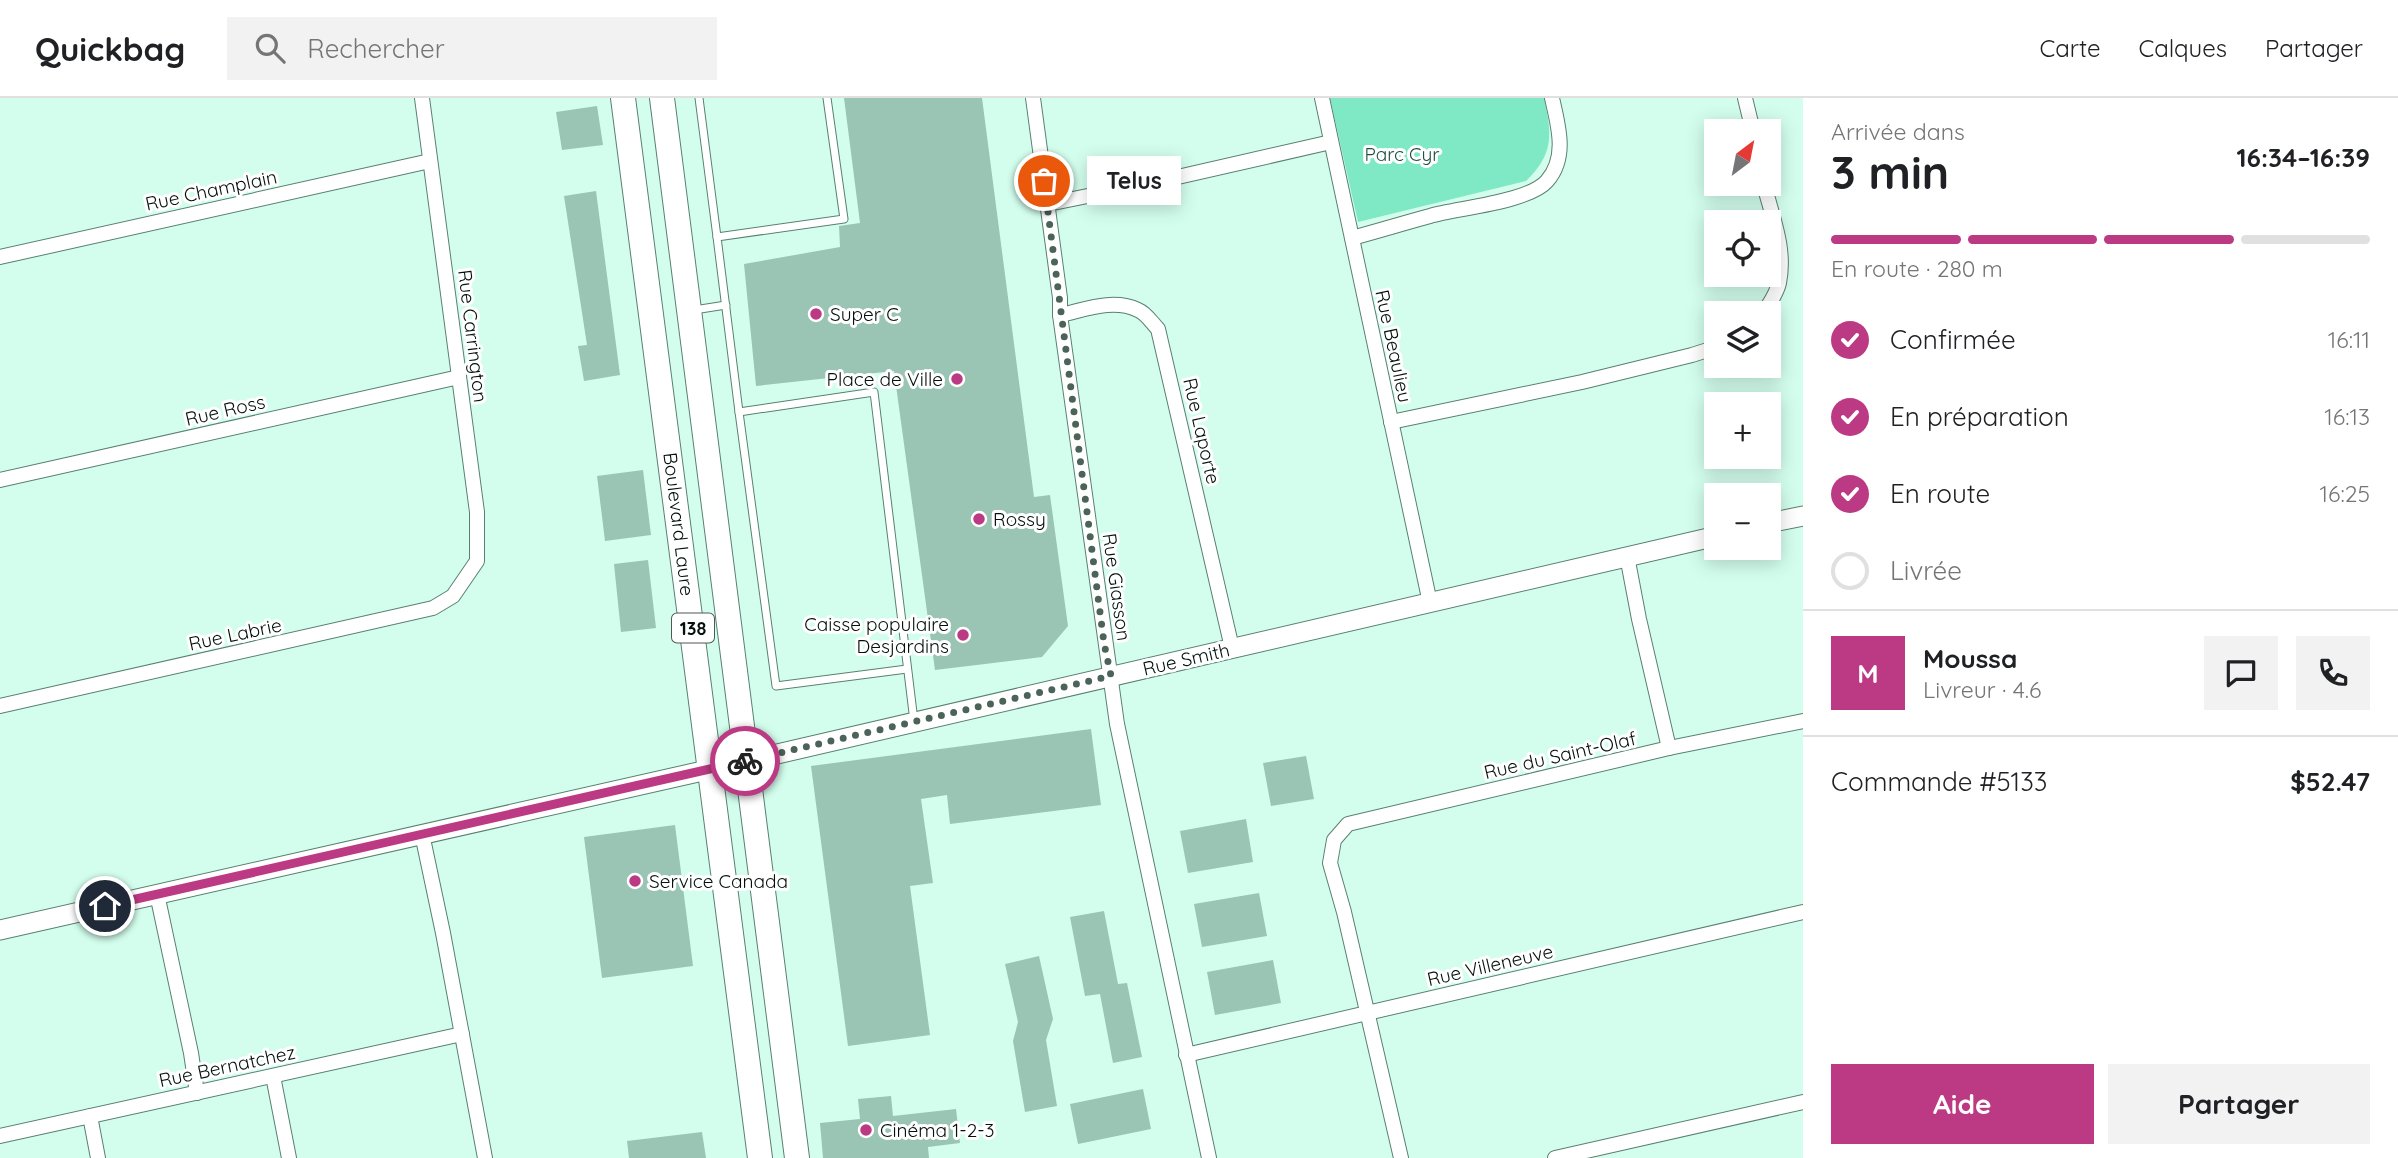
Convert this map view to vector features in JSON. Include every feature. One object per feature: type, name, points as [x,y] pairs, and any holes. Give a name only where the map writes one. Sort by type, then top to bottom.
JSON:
[{"type":"highway","name":"Boulevard Laure","points":[[624,98],[760,1158]]},
{"type":"highway","name":"Boulevard Laure","points":[[662,98],[797,1158]]},
{"type":"street","name":"Rue Carrington","points":[[422,98],[477,512],[477,561],[466,577]]},
{"type":"street","name":"Rue Giasson","points":[[1033,98],[1104,643],[1117,724],[1209,1158]]},
{"type":"street","name":"Rue Beaulieu","points":[[1322,98],[1430,603]]},
{"type":"street","points":[[1352,238],[1432,215],[1523,195],[1546,183],[1553,173],[1561,144],[1552,98]]},
{"type":"street","points":[[1745,98],[1750,119]]},
{"type":"street","points":[[1048,204],[1331,142]]},
{"type":"street","name":"Rue Champlain","points":[[0,257],[430,161]]},
{"type":"street","points":[[1768,196],[1779,235],[1780,253],[1779,284],[1771,301]]},
{"type":"street","name":"Rue Laporte","points":[[1060,315],[1107,305],[1126,306],[1140,310],[1158,329],[1232,648]]},
{"type":"street","points":[[1391,422],[1583,382],[1704,351]]},
{"type":"street","name":"Rue Ross","points":[[0,480],[459,377]]},
{"type":"street","points":[[1781,521],[1803,516]]},
{"type":"street","name":"Rue Smith","points":[[0,930],[747,761],[1704,539]]},
{"type":"street","points":[[1627,556],[1670,748]]},
{"type":"street","name":"Rue Labrie","points":[[0,706],[433,608],[453,596],[466,577]]},
{"type":"street","name":"Rue du Saint-Olaf","points":[[1366,1013],[1344,912],[1330,863],[1334,840],[1348,824],[1670,748],[1803,721]]},
{"type":"street","points":[[422,834],[485,1158]]},
{"type":"street","points":[[157,894],[186,1027],[197,1093]]},
{"type":"street","name":"Rue Villeneuve","points":[[1186,1055],[1803,912]]},
{"type":"street","points":[[1366,1013],[1401,1158]]},
{"type":"street","name":"Rue Bernatchez","points":[[0,1136],[462,1034]]},
{"type":"street","points":[[273,1076],[289,1158]]},
{"type":"street","points":[[1555,1158],[1803,1102]]},
{"type":"street","points":[[90,1116],[98,1158]]},
{"type":"lane","points":[[699,98],[776,686],[907,669]]},
{"type":"lane","points":[[717,237],[844,219],[827,98]]},
{"type":"lane","points":[[690,311],[726,305]]},
{"type":"lane","points":[[739,412],[874,392],[914,722]]},
{"type":"green space","name":"Parc Cyr","points":[[1330,98],[1544,98],[1549,133],[1546,152],[1542,162],[1526,181],[1358,222]]},
{"type":"building","name":"Place de Ville","points":[[844,98],[982,98],[1034,497],[1050,495],[1068,626],[1042,657],[935,670],[894,371],[756,386],[744,264],[840,247],[839,226],[860,223]]},
{"type":"building","points":[[597,106],[603,145],[562,150],[556,112]]},
{"type":"building","points":[[596,191],[620,375],[584,381],[578,346],[587,345],[564,196]]},
{"type":"building","points":[[643,470],[651,535],[605,541],[597,476]]},
{"type":"building","points":[[648,560],[656,628],[621,632],[614,564]]},
{"type":"building","points":[[1091,729],[1101,805],[950,824],[947,795],[921,799],[933,883],[910,886],[930,1035],[848,1046],[811,766]]},
{"type":"building","points":[[1306,756],[1314,799],[1271,806],[1263,763]]},
{"type":"building","points":[[1246,819],[1253,862],[1188,873],[1180,831]]},
{"type":"building","points":[[675,825],[693,966],[602,978],[584,837]]},
{"type":"building","points":[[1259,893],[1267,936],[1202,947],[1194,904]]},
{"type":"building","points":[[1104,911],[1118,984],[1127,983],[1142,1057],[1113,1063],[1100,994],[1085,996],[1070,917]]},
{"type":"building","points":[[1039,956],[1053,1019],[1046,1040],[1057,1106],[1025,1112],[1013,1041],[1018,1022],[1005,964]]},
{"type":"building","points":[[1273,960],[1281,1003],[1215,1015],[1207,972]]},
{"type":"building","points":[[1143,1089],[1151,1129],[1078,1144],[1070,1104]]},
{"type":"building","points":[[891,1096],[893,1116],[956,1109],[960,1143],[928,1147],[929,1158],[823,1158],[820,1123],[860,1119],[858,1099]]},
{"type":"building","points":[[702,1132],[706,1158],[629,1158],[627,1141]]},
{"type":"way so far","points":[[745,761],[1111,676],[1104,643],[1044,181]]},
{"type":"place","name":"Telus","points":[[1044,181]]},
{"type":"place","name":"Super C","points":[[816,314]]},
{"type":"place","name":"Place de Ville","points":[[957,379]]},
{"type":"place","name":"Rossy","points":[[979,519]]},
{"type":"place","name":"Caisse populaire Desjardins","points":[[963,635]]},
{"type":"place","name":"Service Canada","points":[[635,881]]},
{"type":"place","name":"Cinéma 1-2-3","points":[[866,1130]]},
{"type":"route","points":[[105,906],[745,761]]}]
